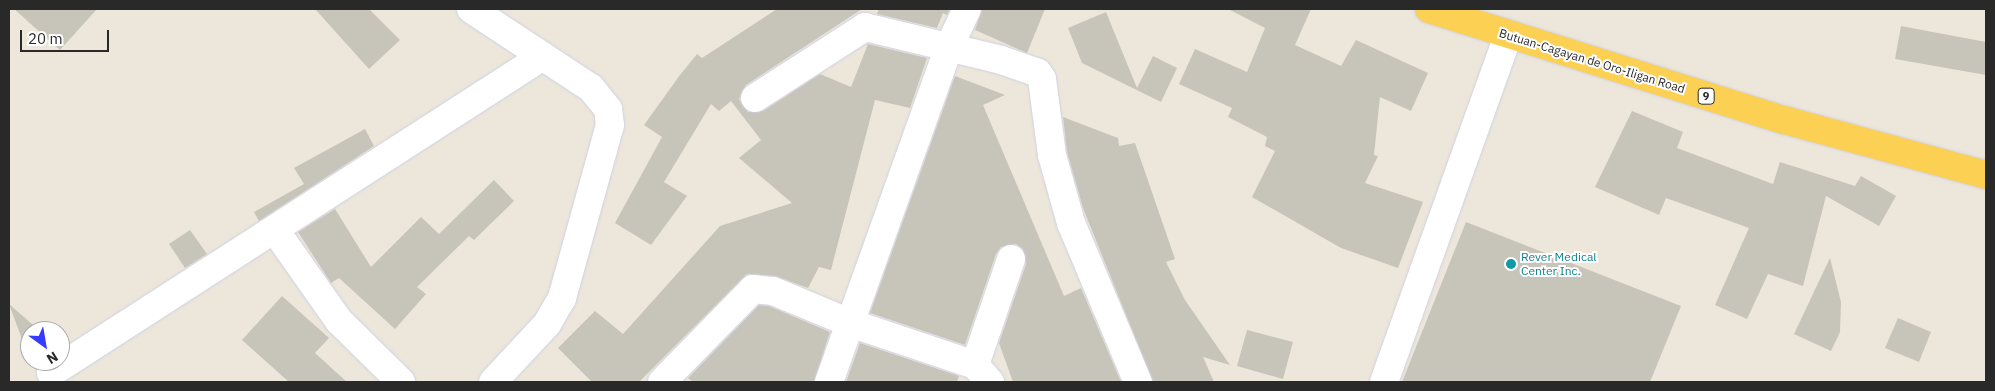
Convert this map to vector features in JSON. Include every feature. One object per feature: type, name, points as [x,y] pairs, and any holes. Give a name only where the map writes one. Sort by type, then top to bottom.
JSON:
[{"type":"highway","name":"Butuan-Cagayan de Oro-Iligan Road","points":[[1429,9],[1784,120],[1986,175]]},
{"type":"street","points":[[472,9],[602,98],[608,109],[610,125],[562,298],[546,324],[492,382]]},
{"type":"street","points":[[829,382],[949,47],[967,9]]},
{"type":"street","points":[[755,98],[865,27],[1032,68],[1042,79],[1052,155],[1071,224],[1138,382]]},
{"type":"street","points":[[1384,382],[1508,35]]},
{"type":"street","points":[[51,372],[275,230],[543,56]]},
{"type":"street","points":[[275,230],[339,321],[401,382]]},
{"type":"street","points":[[662,382],[753,289],[773,292],[983,373],[1012,259]]},
{"type":"building","points":[[14,9],[97,9],[60,50]]},
{"type":"building","points":[[315,9],[369,9],[400,40],[369,69]]},
{"type":"building","points":[[777,9],[862,9],[746,85],[739,99],[748,112],[763,111],[820,74],[851,87],[868,44],[927,58],[910,108],[875,100],[831,270],[819,267],[808,288],[775,276],[747,274],[639,382],[592,382],[558,348],[595,311],[623,334],[720,226],[792,203],[739,158],[761,140],[731,101],[719,111],[711,104],[664,182],[687,196],[651,245],[615,223],[662,137],[644,125],[680,75],[697,54],[702,58]]},
{"type":"building","points":[[879,9],[950,9],[947,15],[943,13],[937,28],[877,14]]},
{"type":"building","points":[[982,9],[1045,9],[1027,53],[975,30]]},
{"type":"building","points":[[1228,9],[1311,9],[1295,45],[1341,66],[1356,40],[1428,73],[1411,111],[1380,97],[1374,155],[1378,156],[1365,183],[1423,202],[1398,268],[1341,248],[1252,197],[1275,151],[1265,146],[1267,137],[1228,117],[1232,108],[1179,84],[1195,49],[1247,72],[1265,28]]},
{"type":"building","points":[[1106,12],[1137,88],[1153,56],[1177,68],[1161,102],[1082,63],[1068,28]]},
{"type":"building","points":[[1901,26],[1986,42],[1986,75],[1895,59]]},
{"type":"building","points":[[955,76],[1005,95],[983,105],[1064,296],[1081,288],[1121,382],[1013,382],[999,343],[1026,264],[1023,249],[1016,244],[1001,247],[996,254],[965,345],[870,313]]},
{"type":"building","points":[[1632,111],[1683,132],[1677,148],[1773,184],[1780,162],[1855,186],[1861,176],[1896,196],[1879,226],[1826,196],[1803,286],[1768,274],[1747,319],[1715,305],[1749,228],[1666,198],[1659,215],[1595,187]]},
{"type":"building","points":[[1063,117],[1118,138],[1119,146],[1135,143],[1175,259],[1166,262],[1185,300],[1230,365],[1203,357],[1214,382],[1153,382],[1083,208],[1067,152]]},
{"type":"building","points":[[365,129],[374,146],[259,221],[254,212],[304,184],[294,168]]},
{"type":"building","points":[[494,180],[514,201],[474,240],[469,236],[417,287],[426,294],[395,329],[339,278],[331,283],[298,232],[335,209],[371,267],[421,217],[439,234]]},
{"type":"building","name":"Rever Medical Center Inc.","points":[[1466,222],[1681,306],[1650,382],[1402,382]]},
{"type":"building","points":[[190,230],[207,254],[185,268],[169,244]]},
{"type":"building","points":[[1830,258],[1841,302],[1840,332],[1831,351],[1794,334]]},
{"type":"building","points":[[282,296],[329,338],[315,353],[347,382],[289,382],[242,340]]},
{"type":"building","points":[[9,304],[29,321],[20,321],[20,334]]},
{"type":"building","points":[[759,305],[769,306],[830,332],[814,382],[693,382],[688,378]]},
{"type":"building","points":[[1898,318],[1931,332],[1919,362],[1885,348]]},
{"type":"building","points":[[1247,330],[1293,342],[1283,379],[1237,366]]},
{"type":"building","points":[[860,343],[959,376],[957,382],[846,382]]},
{"type":"place","name":"Rever Medical Center Inc.","points":[[1511,264]]}]
